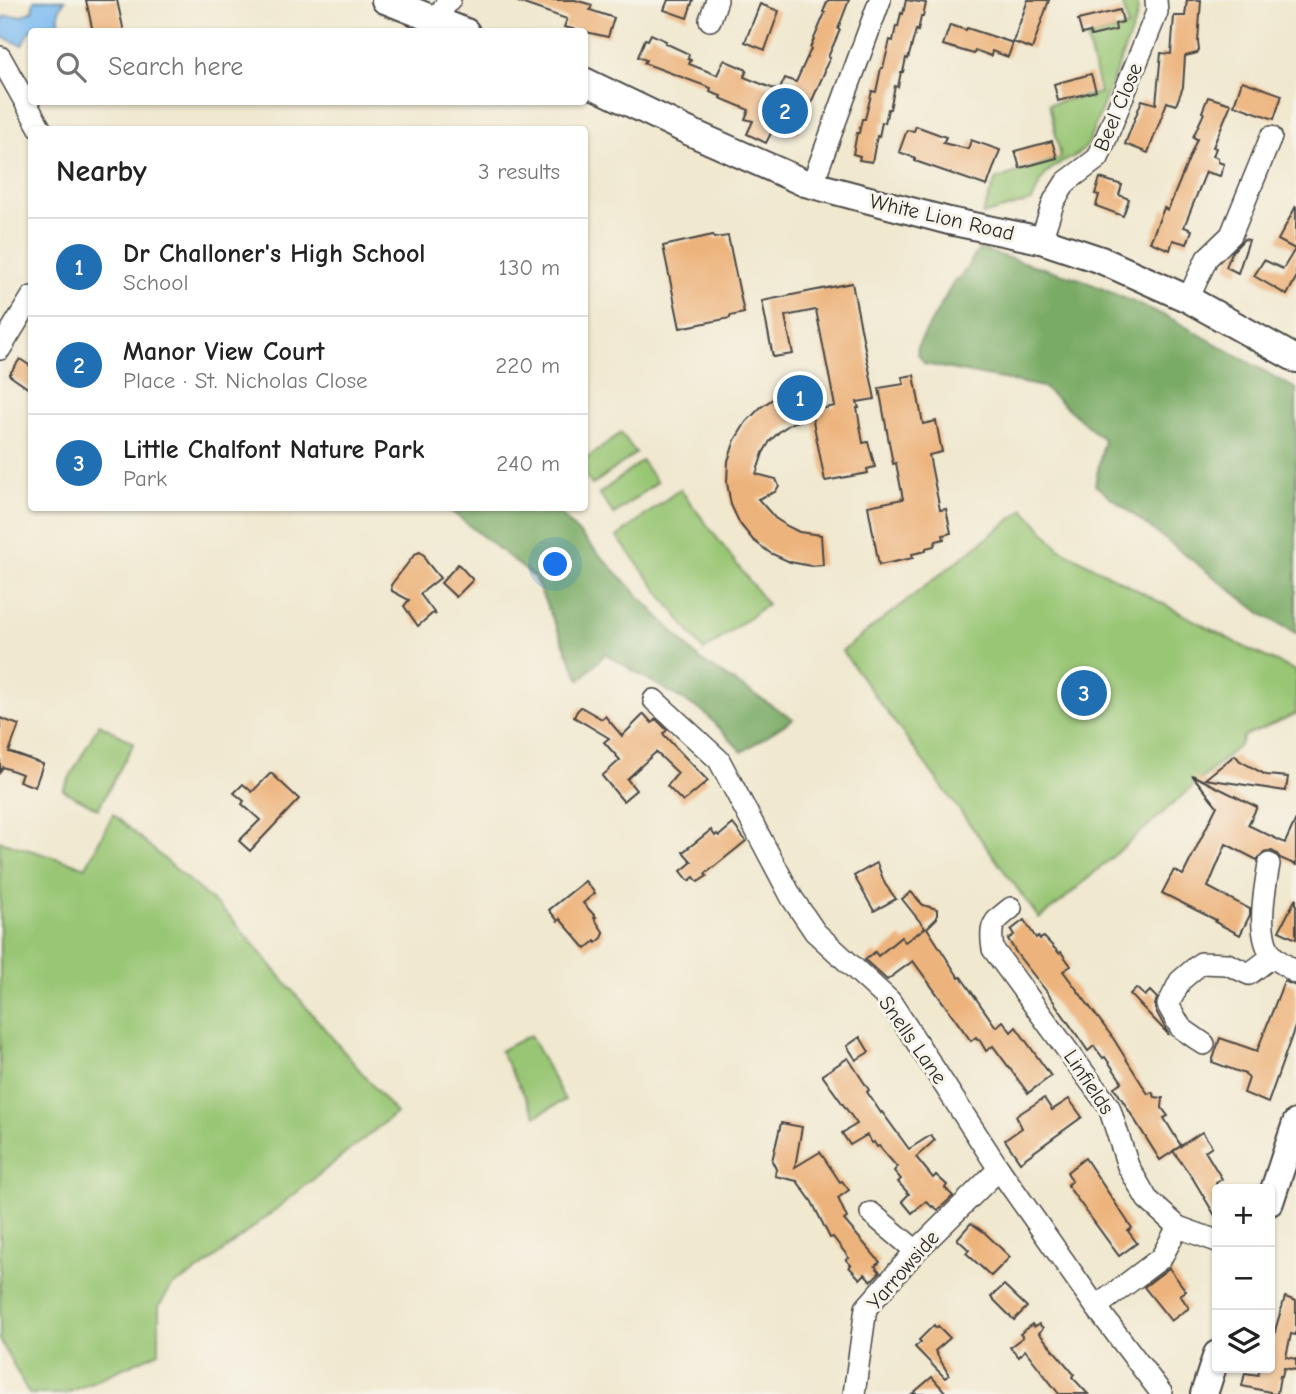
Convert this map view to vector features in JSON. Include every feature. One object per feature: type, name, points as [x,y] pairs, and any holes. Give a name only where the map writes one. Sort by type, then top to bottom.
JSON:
[{"type":"main road","points":[[385,0],[444,10],[462,28]]},
{"type":"main road","name":"White Lion Road","points":[[588,83],[805,183],[949,220],[1041,240],[1101,260],[1188,299],[1295,356]]},
{"type":"main road","points":[[1275,1187],[1296,1123]]},
{"type":"main road","points":[[1204,1394],[1212,1369]]},
{"type":"street","points":[[812,185],[880,0]]},
{"type":"street","name":"Beel Close","points":[[1041,240],[1054,201],[1066,182],[1098,158],[1157,12],[1156,0]]},
{"type":"street","points":[[0,57],[39,126]]},
{"type":"street","points":[[1188,299],[1207,258],[1231,235],[1271,137]]},
{"type":"street","points":[[0,349],[28,304]]},
{"type":"street","name":"Snells Lane","points":[[654,700],[719,760],[792,898],[815,932],[890,1001],[999,1169],[1096,1307],[1162,1394]]},
{"type":"street","points":[[1269,864],[1262,911],[1266,943],[1273,956],[1296,972]]},
{"type":"street","name":"Linfields","points":[[1012,908],[994,921],[990,933],[993,949],[1110,1107],[1128,1166],[1147,1199],[1178,1227],[1212,1239]]},
{"type":"street","points":[[1203,1044],[1181,1028],[1168,1005],[1180,981],[1201,962],[1227,964],[1250,974],[1273,956]]},
{"type":"street","name":"Yarrowside","points":[[854,1394],[866,1308],[916,1251],[999,1169]]},
{"type":"street","points":[[871,1213],[916,1251]]},
{"type":"street","points":[[1096,1307],[1161,1258],[1178,1227]]},
{"type":"green space","points":[[1122,0],[1133,0],[1138,7],[1137,17],[1088,144],[1080,153],[1047,173],[1032,201],[982,215],[996,179],[1061,158],[1049,104],[1100,93],[1087,38],[1128,27]]},
{"type":"green space","points":[[979,249],[1080,279],[1170,318],[1296,389],[1296,633],[1263,615],[1095,485],[1104,440],[1043,387],[925,364],[917,347],[955,280],[958,281]]},
{"type":"green space","points":[[621,433],[636,453],[592,485],[588,479],[588,458]]},
{"type":"green space","points":[[642,461],[657,482],[614,514],[599,494]]},
{"type":"green space","points":[[680,489],[767,604],[704,651],[617,537]]},
{"type":"green space","points":[[1024,509],[1060,549],[1248,649],[1296,671],[1296,714],[1244,736],[1239,746],[1062,901],[1039,918],[842,651]]},
{"type":"green space","points":[[451,511],[558,511],[700,660],[793,719],[742,752],[705,713],[605,654],[580,680],[534,577]]},
{"type":"green space","points":[[99,724],[134,743],[98,809],[63,790]]},
{"type":"green space","points":[[113,814],[230,917],[396,1113],[201,1269],[172,1286],[159,1306],[159,1352],[65,1394],[29,1394],[0,1340],[0,841],[86,867]]},
{"type":"green space","points":[[530,1035],[565,1100],[536,1116],[500,1051]]},
{"type":"water","points":[[34,0],[65,0],[59,10],[59,28],[28,28],[28,34],[22,45],[0,36],[0,26],[5,16],[22,16],[32,11]]},
{"type":"building","points":[[86,0],[117,0],[123,28],[92,28]]},
{"type":"building","points":[[575,0],[592,5],[590,10],[614,18],[608,37],[588,32],[588,28],[564,27],[567,19],[518,2]]},
{"type":"building","points":[[668,0],[693,0],[687,18],[664,10]]},
{"type":"building","points":[[828,0],[849,0],[825,71],[797,135],[773,129],[766,143],[747,134],[753,121],[745,119],[749,110],[720,98],[721,96],[710,92],[711,88],[644,63],[646,60],[638,57],[645,39],[648,40],[651,34],[689,54],[689,64],[717,75],[724,60],[747,70],[744,77],[779,91],[785,78],[796,82]]},
{"type":"building","points":[[906,0],[926,3],[923,17],[901,72],[898,87],[895,86],[885,123],[882,122],[879,137],[877,136],[872,162],[859,160],[860,156],[853,154],[857,133],[862,119],[865,119],[872,91],[876,92],[890,40],[893,41]]},
{"type":"building","points":[[1028,0],[1049,0],[1032,49],[1013,42]]},
{"type":"building","points":[[1187,0],[1201,0],[1199,50],[1185,56],[1183,87],[1176,105],[1167,102],[1148,153],[1125,144],[1142,100],[1156,104],[1161,53],[1171,54],[1174,16],[1185,16]]},
{"type":"building","points":[[760,4],[779,11],[765,50],[745,42]]},
{"type":"building","points":[[1120,10],[1123,22],[1115,24],[1116,30],[1091,36],[1090,32],[1082,34],[1078,20]]},
{"type":"building","points":[[950,25],[1013,43],[1008,57],[992,51],[991,56],[975,50],[974,54],[943,45]]},
{"type":"building","points":[[1091,74],[1096,91],[1058,101],[1054,84]]},
{"type":"building","points":[[1242,81],[1282,95],[1274,119],[1234,105]]},
{"type":"building","points":[[1208,97],[1231,104],[1213,147],[1216,148],[1213,156],[1224,164],[1220,176],[1206,172],[1184,227],[1192,230],[1187,244],[1173,240],[1170,250],[1150,242],[1164,208],[1168,210],[1197,139],[1193,137]]},
{"type":"building","points":[[916,126],[946,137],[943,143],[968,149],[971,140],[1000,150],[987,186],[915,161],[915,158],[899,152],[907,130],[914,131]]},
{"type":"building","points":[[1052,141],[1057,158],[1020,168],[1015,151]]},
{"type":"building","points":[[1100,178],[1122,185],[1119,195],[1129,199],[1123,216],[1096,206],[1099,195],[1095,194]]},
{"type":"building","points":[[1296,206],[1296,278],[1287,295],[1254,276],[1264,260],[1283,269],[1295,249],[1278,240]]},
{"type":"building","points":[[713,235],[714,238],[728,236],[744,313],[680,328],[663,246]]},
{"type":"building","points":[[1244,239],[1249,240],[1238,273],[1226,267],[1232,252]]},
{"type":"building","points":[[852,283],[875,399],[857,402],[857,408],[863,443],[868,442],[875,467],[867,469],[868,473],[825,481],[811,411],[835,406],[816,310],[785,316],[793,354],[773,357],[762,301]]},
{"type":"building","points":[[20,359],[28,364],[28,388],[9,375]]},
{"type":"building","points":[[914,375],[923,424],[936,421],[942,452],[929,455],[940,510],[946,509],[951,533],[943,535],[944,539],[936,541],[934,546],[926,548],[926,551],[912,554],[913,558],[879,565],[868,506],[903,499],[896,463],[893,464],[879,388],[904,384],[902,377]]},
{"type":"building","points":[[801,388],[806,419],[792,423],[770,441],[756,474],[776,479],[779,486],[775,492],[758,499],[775,518],[787,526],[799,532],[821,535],[823,565],[790,562],[770,553],[753,540],[740,524],[731,505],[727,483],[728,461],[735,440],[746,422],[761,407],[779,395]]},
{"type":"building","points":[[420,552],[440,578],[420,594],[436,615],[433,613],[418,626],[404,606],[409,600],[392,591],[391,585],[415,554]]},
{"type":"building","points":[[458,564],[473,580],[456,597],[441,583]]},
{"type":"building","points":[[581,707],[602,719],[605,716],[622,736],[644,714],[652,723],[656,719],[667,730],[663,734],[708,781],[683,802],[667,786],[678,773],[656,752],[627,779],[636,790],[623,801],[602,776],[620,760],[604,742],[609,738],[574,717]]},
{"type":"building","points":[[0,718],[19,725],[9,752],[43,764],[35,787],[19,781],[22,774],[3,767],[0,772]]},
{"type":"building","points":[[1235,755],[1240,761],[1266,775],[1288,777],[1286,791],[1205,779]]},
{"type":"building","points":[[271,773],[299,799],[250,851],[239,841],[260,820],[234,793],[243,784],[252,792]]},
{"type":"building","points":[[1192,775],[1257,807],[1248,825],[1285,843],[1296,819],[1296,865],[1272,851],[1264,852],[1257,860],[1226,844],[1208,887],[1250,909],[1250,915],[1240,935],[1162,893],[1174,870],[1183,875],[1217,806]]},
{"type":"building","points":[[733,824],[746,841],[705,874],[707,876],[698,882],[694,877],[689,881],[681,871],[692,862],[683,852],[711,830],[715,836],[719,836]]},
{"type":"building","points":[[877,863],[885,884],[896,899],[874,911],[854,876]]},
{"type":"building","points":[[585,881],[595,893],[583,903],[596,917],[594,918],[604,933],[602,938],[586,949],[549,910]]},
{"type":"building","points":[[911,892],[923,905],[937,909],[937,918],[927,928],[959,978],[961,977],[996,1027],[1003,1021],[1011,1032],[1016,1027],[1051,1076],[1028,1093],[993,1046],[986,1051],[976,1037],[971,1041],[913,961],[887,980],[865,960],[875,952],[878,956],[901,937],[905,942],[925,928],[902,899]]},
{"type":"building","points":[[1296,898],[1296,939],[1279,931]]},
{"type":"building","points":[[1024,920],[1036,938],[1044,937],[1061,952],[1071,966],[1063,971],[1113,1038],[1148,1094],[1152,1092],[1155,1097],[1163,1098],[1162,1108],[1168,1116],[1164,1118],[1181,1146],[1160,1160],[1114,1087],[1122,1082],[1105,1057],[1103,1058],[1094,1046],[1088,1051],[1008,939],[1014,935],[1011,930]]},
{"type":"building","points":[[1284,981],[1296,986],[1296,1024],[1268,1103],[1244,1093],[1249,1078],[1245,1074],[1212,1062],[1220,1038],[1257,1051]]},
{"type":"building","points":[[1136,988],[1145,996],[1150,991],[1157,998],[1156,1011],[1169,1035],[1130,994]]},
{"type":"building","points":[[860,1037],[869,1052],[856,1060],[847,1046]]},
{"type":"building","points":[[848,1058],[881,1113],[909,1149],[931,1135],[935,1140],[916,1157],[933,1178],[936,1175],[947,1185],[945,1188],[953,1196],[938,1210],[926,1201],[912,1213],[902,1201],[909,1194],[898,1182],[901,1179],[894,1171],[897,1167],[879,1146],[872,1143],[867,1135],[850,1145],[842,1133],[857,1124],[822,1075]]},
{"type":"building","points":[[1044,1098],[1052,1110],[1069,1099],[1082,1117],[1020,1162],[1005,1140],[1022,1128],[1016,1116]]},
{"type":"building","points":[[781,1123],[802,1127],[795,1167],[820,1152],[840,1182],[849,1190],[838,1198],[847,1218],[844,1220],[880,1262],[875,1266],[880,1272],[871,1281],[865,1274],[860,1279],[849,1267],[851,1265],[846,1260],[849,1258],[833,1237],[830,1238],[812,1202],[797,1181],[775,1176],[776,1169],[772,1161]]},
{"type":"building","points":[[1202,1132],[1212,1146],[1205,1151],[1222,1179],[1212,1184],[1212,1211],[1192,1177],[1173,1151]]},
{"type":"building","points":[[1085,1158],[1132,1228],[1128,1231],[1137,1243],[1119,1256],[1067,1185],[1072,1181],[1067,1172]]},
{"type":"building","points":[[971,1223],[1010,1257],[991,1276],[966,1253],[969,1250],[957,1239]]},
{"type":"building","points":[[1169,1268],[1186,1291],[1180,1295],[1189,1308],[1171,1321],[1144,1287]]},
{"type":"building","points":[[1004,1285],[1027,1307],[1014,1320],[991,1297]]},
{"type":"building","points":[[1285,1297],[1296,1301],[1296,1335],[1291,1334],[1286,1357],[1296,1359],[1296,1370],[1284,1368],[1277,1394],[1242,1386],[1245,1373],[1275,1373],[1276,1327]]},
{"type":"building","points":[[1032,1324],[1034,1327],[1039,1324],[1043,1328],[1039,1333],[1088,1394],[1059,1394],[1025,1350],[1019,1357],[1010,1347],[1023,1337],[1020,1334]]},
{"type":"building","points":[[934,1325],[950,1338],[935,1351],[949,1375],[945,1378],[915,1347]]},
{"type":"building","points":[[932,1377],[947,1394],[912,1394]]},
{"type":"place","name":"Manor View Court","points":[[785,111]]},
{"type":"place","name":"Dr Challoner's High School","points":[[800,398]]},
{"type":"place","name":"Little Chalfont Nature Park","points":[[1084,693]]}]
